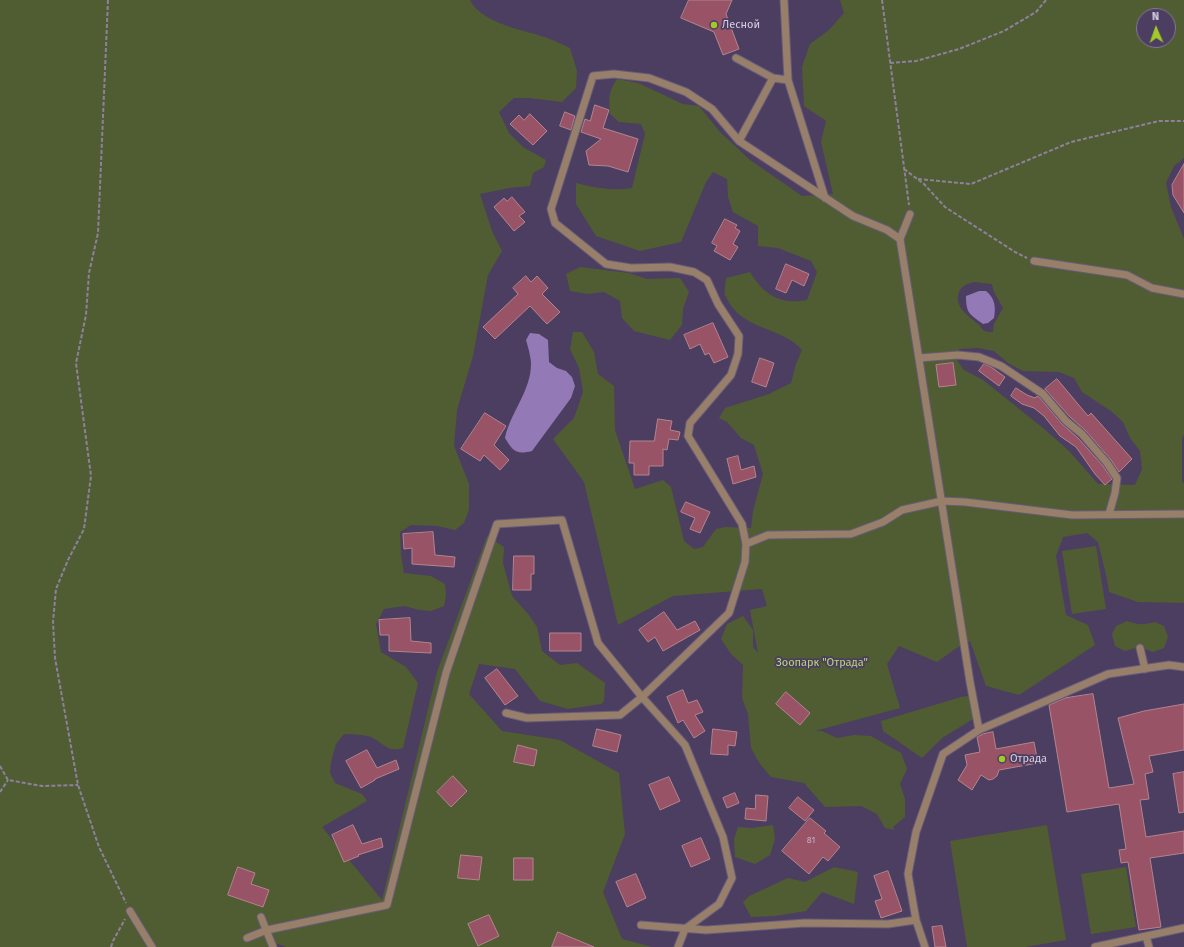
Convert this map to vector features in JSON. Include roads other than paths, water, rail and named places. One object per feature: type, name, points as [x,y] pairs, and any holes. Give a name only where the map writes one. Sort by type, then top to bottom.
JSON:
[{"type":"street","points":[[784,0],[788,80],[825,198]]},
{"type":"street","points":[[736,58],[774,78],[788,80]]},
{"type":"street","points":[[506,712],[527,718],[620,715],[642,697],[729,613],[745,562],[746,544],[742,524],[688,436],[690,423],[731,375],[738,354],[739,336],[718,304],[707,280],[694,272],[670,267],[631,268],[606,264],[555,223],[551,209],[593,76],[614,74],[649,78],[686,92],[712,109],[739,141],[853,216],[887,230],[900,239]]},
{"type":"street","points":[[739,141],[774,78]]},
{"type":"street","points":[[910,214],[900,239],[970,682],[979,730]]},
{"type":"street","points":[[1034,261],[1127,275],[1152,288],[1184,294]]},
{"type":"street","points":[[919,358],[958,355],[979,356],[1001,366],[1043,394],[1066,421],[1082,434],[1107,463],[1117,478],[1115,493],[1108,514]]},
{"type":"street","points":[[746,544],[768,535],[851,534],[883,522],[902,510],[942,501],[965,502],[1072,515],[1184,514]]},
{"type":"street","points":[[247,938],[267,930],[387,904],[446,673],[497,524],[562,520],[598,643],[642,697],[685,745],[723,837],[732,878],[719,904],[685,928],[678,947]]},
{"type":"street","points":[[1140,648],[1145,669]]},
{"type":"street","points":[[924,947],[916,920],[908,874],[916,832],[943,754],[979,730],[1108,674],[1169,666],[1184,667]]},
{"type":"street","points":[[130,910],[152,947]]},
{"type":"street","points":[[261,917],[274,947]]},
{"type":"street","points":[[641,925],[706,930],[805,923],[888,924],[916,920]]},
{"type":"street","points":[[1095,947],[1184,928]]},
{"type":"street","points":[[1146,936],[1149,947]]},
{"type":"place","name":"Лесной","points":[[714,25]]},
{"type":"place","name":"Отрада","points":[[1002,759]]},
{"type":"park label","name":"Зоопарк \"Отрада\"","points":[[822,663]]}]
